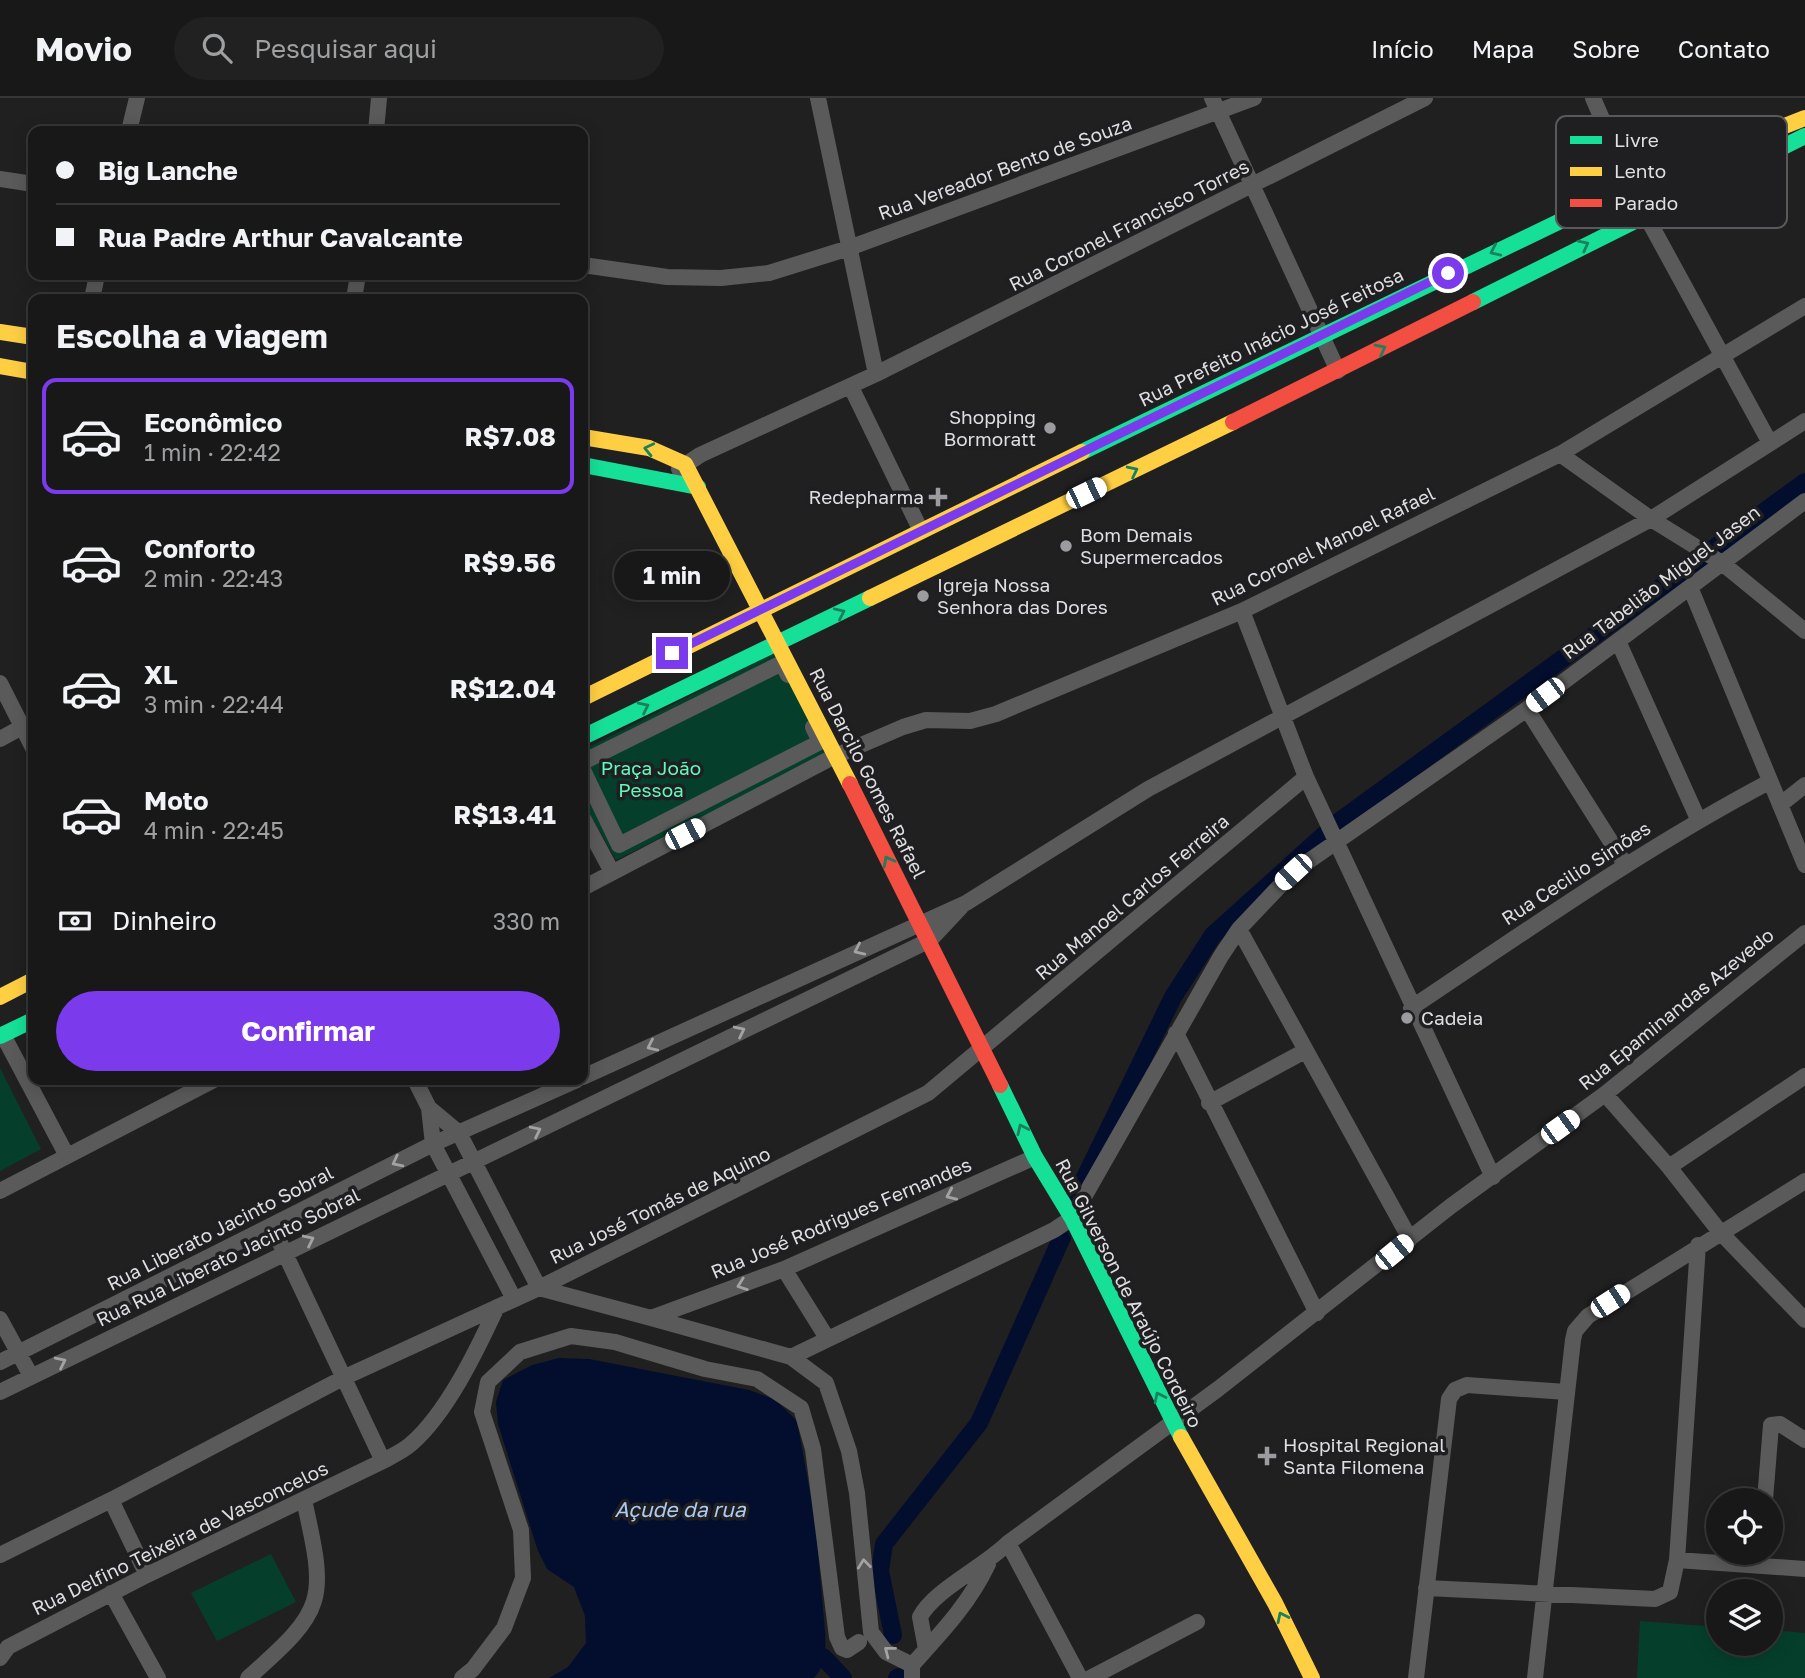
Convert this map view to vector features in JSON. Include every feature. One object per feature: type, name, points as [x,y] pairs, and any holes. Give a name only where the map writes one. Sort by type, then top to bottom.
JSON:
[{"type":"main road","name":"Rua Prefeito Inácio José Feitosa","points":[[1787,125],[1805,118]]},
{"type":"main road","name":"Rua Prefeito Inácio José Feitosa","points":[[1787,145],[1805,136]]},
{"type":"main road","name":"Rua Prefeito Inácio José Feitosa","points":[[588,695],[920,531],[1054,489],[1241,397],[1321,335],[1556,222]]},
{"type":"main road","name":"Rua Prefeito Inácio José Feitosa","points":[[588,735],[779,642],[1054,489],[1149,442],[1241,397],[1338,371],[1618,228]]},
{"type":"main road","points":[[1520,239],[1535,270]]},
{"type":"main road","points":[[1424,285],[1441,318]]},
{"type":"main road","points":[[0,332],[28,336]]},
{"type":"main road","points":[[0,366],[28,371]]},
{"type":"main road","points":[[588,437],[670,454],[685,464]]},
{"type":"main road","name":"Rua Darcilo Gomes Rafael","points":[[685,464],[779,642],[833,757],[920,921]]},
{"type":"main road","points":[[588,466],[698,487]]},
{"type":"main road","name":"Rua Gilverson de Araújo Cordeiro","points":[[920,921],[1035,1157],[1072,1218],[1172,1422],[1275,1603],[1312,1678]]},
{"type":"main road","points":[[0,997],[28,983]]},
{"type":"main road","points":[[1,1036],[28,1022]]},
{"type":"street","points":[[130,126],[137,98]]},
{"type":"street","points":[[376,126],[379,98]]},
{"type":"street","points":[[818,98],[876,374]]},
{"type":"street","name":"Rua Vereador Bento de Souza","points":[[588,265],[667,277],[722,278],[769,273],[849,248],[1214,105],[1254,98]]},
{"type":"street","name":"Rua Coronel Francisco Torres","points":[[685,464],[851,387],[1425,98]]},
{"type":"street","points":[[1593,98],[1601,116]]},
{"type":"street","points":[[1214,105],[1338,371]]},
{"type":"street","points":[[0,179],[28,183]]},
{"type":"street","points":[[1652,228],[1770,443]]},
{"type":"street","name":"Rua Coronel Manoel Rafael","points":[[588,885],[833,757],[926,720],[970,721],[996,714],[1242,611],[1560,454],[1805,306]]},
{"type":"street","points":[[851,387],[920,531]]},
{"type":"street","points":[[930,940],[966,903],[1148,789],[1651,519],[1805,421]]},
{"type":"street","points":[[1560,454],[1651,519],[1722,563],[1805,631]]},
{"type":"street","points":[[669,480],[685,464]]},
{"type":"street","name":"Rua Tabelião Miguel Jasen","points":[[1072,1218],[1176,1032],[1239,929],[1293,872],[1527,709],[1805,501]]},
{"type":"street","points":[[1689,587],[1805,865]]},
{"type":"street","points":[[1242,611],[1306,777],[1411,1008],[1493,1177]]},
{"type":"street","points":[[1618,641],[1698,819]]},
{"type":"street","points":[[588,760],[782,663],[820,742],[619,845],[588,780]]},
{"type":"street","points":[[0,682],[28,736]]},
{"type":"street","points":[[1527,709],[1625,864]]},
{"type":"street","points":[[0,739],[28,738]]},
{"type":"street","name":"Rua Manoel Carlos Ferreira","points":[[984,1048],[1306,777]]},
{"type":"street","name":"Rua Cecilio Simões","points":[[1411,1008],[1625,864],[1698,819],[1769,782]]},
{"type":"street","points":[[1780,805],[1805,785]]},
{"type":"street","points":[[588,827],[612,872]]},
{"type":"street","name":"Rua Liberato Jacinto Sobral","points":[[588,1075],[920,921],[966,903]]},
{"type":"street","points":[[1239,929],[1410,1239]]},
{"type":"street","name":"Rua Epaminandas Azevedo","points":[[989,1561],[1008,1543],[1605,1094],[1805,933]]},
{"type":"street","name":"Rua Rua Liberato Jacinto Sobral","points":[[0,1392],[285,1251],[930,940]]},
{"type":"street","points":[[1176,1032],[1209,1103],[1317,1313]]},
{"type":"street","points":[[1,1036],[66,1154]]},
{"type":"street","name":"Rua José Tomás de Aquino","points":[[343,1378],[539,1288],[881,1119],[928,1093],[984,1048]]},
{"type":"street","points":[[1209,1103],[1305,1051]]},
{"type":"street","points":[[1669,1167],[1805,1076]]},
{"type":"street","points":[[0,1191],[66,1154],[204,1085]]},
{"type":"street","points":[[418,1085],[429,1108],[433,1144],[514,1299]]},
{"type":"street","name":"Rua Liberato Jacinto Sobral","points":[[0,1362],[433,1144],[566,1085]]},
{"type":"street","points":[[583,1085],[591,1103]]},
{"type":"street","points":[[1605,1094],[1669,1167],[1720,1233],[1805,1320]]},
{"type":"street","points":[[429,1108],[459,1132],[539,1288],[791,1357],[826,1382],[849,1451],[857,1493],[871,1632],[886,1652],[912,1672],[926,1649],[970,1599],[989,1561]]},
{"type":"street","name":"Rua José Rodrigues Fernandes","points":[[651,1318],[784,1269],[1035,1157]]},
{"type":"street","points":[[1535,1678],[1566,1392],[1573,1340],[1581,1321],[1698,1245],[1805,1181]]},
{"type":"street","points":[[791,1357],[1054,1230],[1072,1218]]},
{"type":"street","points":[[272,1226],[383,1461]]},
{"type":"street","points":[[1426,1588],[1655,1599],[1672,1588],[1677,1560],[1698,1245]]},
{"type":"street","points":[[784,1269],[827,1338]]},
{"type":"street","name":"Rua Delfino Teixeira de Vasconcelos","points":[[0,1658],[8,1647],[111,1593],[383,1461],[411,1443],[438,1411],[479,1346],[497,1307]]},
{"type":"street","points":[[0,1319],[31,1376]]},
{"type":"street","points":[[462,1678],[473,1669],[504,1628],[523,1578],[521,1530],[482,1412],[488,1382],[520,1352],[571,1336],[615,1342],[705,1369],[757,1379],[801,1408],[813,1449],[837,1637],[842,1648],[847,1650],[859,1642]]},
{"type":"street","points":[[0,1555],[343,1378]]},
{"type":"street","points":[[1416,1678],[1446,1410],[1452,1393],[1467,1385],[1566,1392]]},
{"type":"street","points":[[1766,1488],[1770,1427],[1780,1424],[1805,1440]]},
{"type":"street","points":[[111,1500],[148,1575]]},
{"type":"street","points":[[248,1678],[295,1637],[317,1596],[316,1552],[304,1500]]},
{"type":"street","points":[[1008,1543],[1080,1678]]},
{"type":"street","points":[[1677,1560],[1706,1560]]},
{"type":"street","points":[[926,1649],[920,1622],[927,1605],[989,1561]]},
{"type":"street","points":[[1783,1564],[1805,1569]]},
{"type":"street","points":[[111,1593],[158,1678]]},
{"type":"street","points":[[1090,1678],[1197,1622]]},
{"type":"green space","name":"Praça João Pessoa","points":[[777,652],[826,755],[616,860],[588,811],[588,747]]},
{"type":"green space","points":[[0,1068],[41,1149],[0,1171]]},
{"type":"green space","points":[[271,1554],[296,1602],[217,1641],[191,1593]]},
{"type":"green space","points":[[1640,1621],[1706,1626],[1706,1656],[1783,1656],[1783,1631],[1805,1633],[1805,1678],[1637,1678]]},
{"type":"water","name":"Açude da rua","points":[[559,1358],[589,1359],[749,1390],[776,1400],[797,1421],[815,1519],[825,1631],[823,1662],[814,1678],[549,1678],[568,1667],[586,1643],[585,1616],[574,1587],[547,1569],[538,1551],[498,1424],[496,1402],[503,1380],[532,1365]]},
{"type":"waterway","points":[[1337,823],[1805,482]]},
{"type":"waterway","points":[[1076,1196],[1173,997],[1213,935],[1325,834]]},
{"type":"waterway","points":[[893,1635],[880,1571],[884,1544],[979,1423],[1062,1237]]},
{"type":"waterway","points":[[823,1657],[843,1678]]},
{"type":"traffic: fast","points":[[1787,145],[1805,136]]},
{"type":"traffic: fast","points":[[1082,452],[1556,223]]},
{"type":"traffic: fast","points":[[1473,302],[1621,228]]},
{"type":"traffic: fast","points":[[588,466],[698,487]]},
{"type":"traffic: fast","points":[[588,735],[870,598]]},
{"type":"traffic: fast","points":[[0,1036],[28,1022]]},
{"type":"traffic: fast","points":[[1000,1085],[1035,1157],[1072,1218],[1181,1437]]},
{"type":"traffic: slow","points":[[1787,125],[1805,118]]},
{"type":"traffic: slow","points":[[0,332],[28,336]]},
{"type":"traffic: slow","points":[[0,366],[28,371]]},
{"type":"traffic: slow","points":[[870,598],[1233,422]]},
{"type":"traffic: slow","points":[[588,438],[649,448],[685,464],[850,784]]},
{"type":"traffic: slow","points":[[588,696],[1082,452]]},
{"type":"traffic: slow","points":[[0,997],[28,983]]},
{"type":"traffic: slow","points":[[1181,1437],[1275,1603],[1312,1678]]},
{"type":"traffic: jam","points":[[1233,422],[1473,302]]},
{"type":"traffic: jam","points":[[850,784],[1000,1085]]},
{"type":"place","name":"Shopping Bormoratt","points":[[1050,428]]},
{"type":"place","name":"Redepharma","points":[[938,497]]},
{"type":"place","name":"Bom Demais Supermercados","points":[[1066,546]]},
{"type":"place","name":"Igreja Nossa Senhora das Dores","points":[[923,596]]},
{"type":"place","name":"Cadeia","points":[[1407,1018]]},
{"type":"place","name":"Hospital Regional Santa Filomena","points":[[1267,1456]]},
{"type":"route","points":[[672,653],[1448,273]]}]
